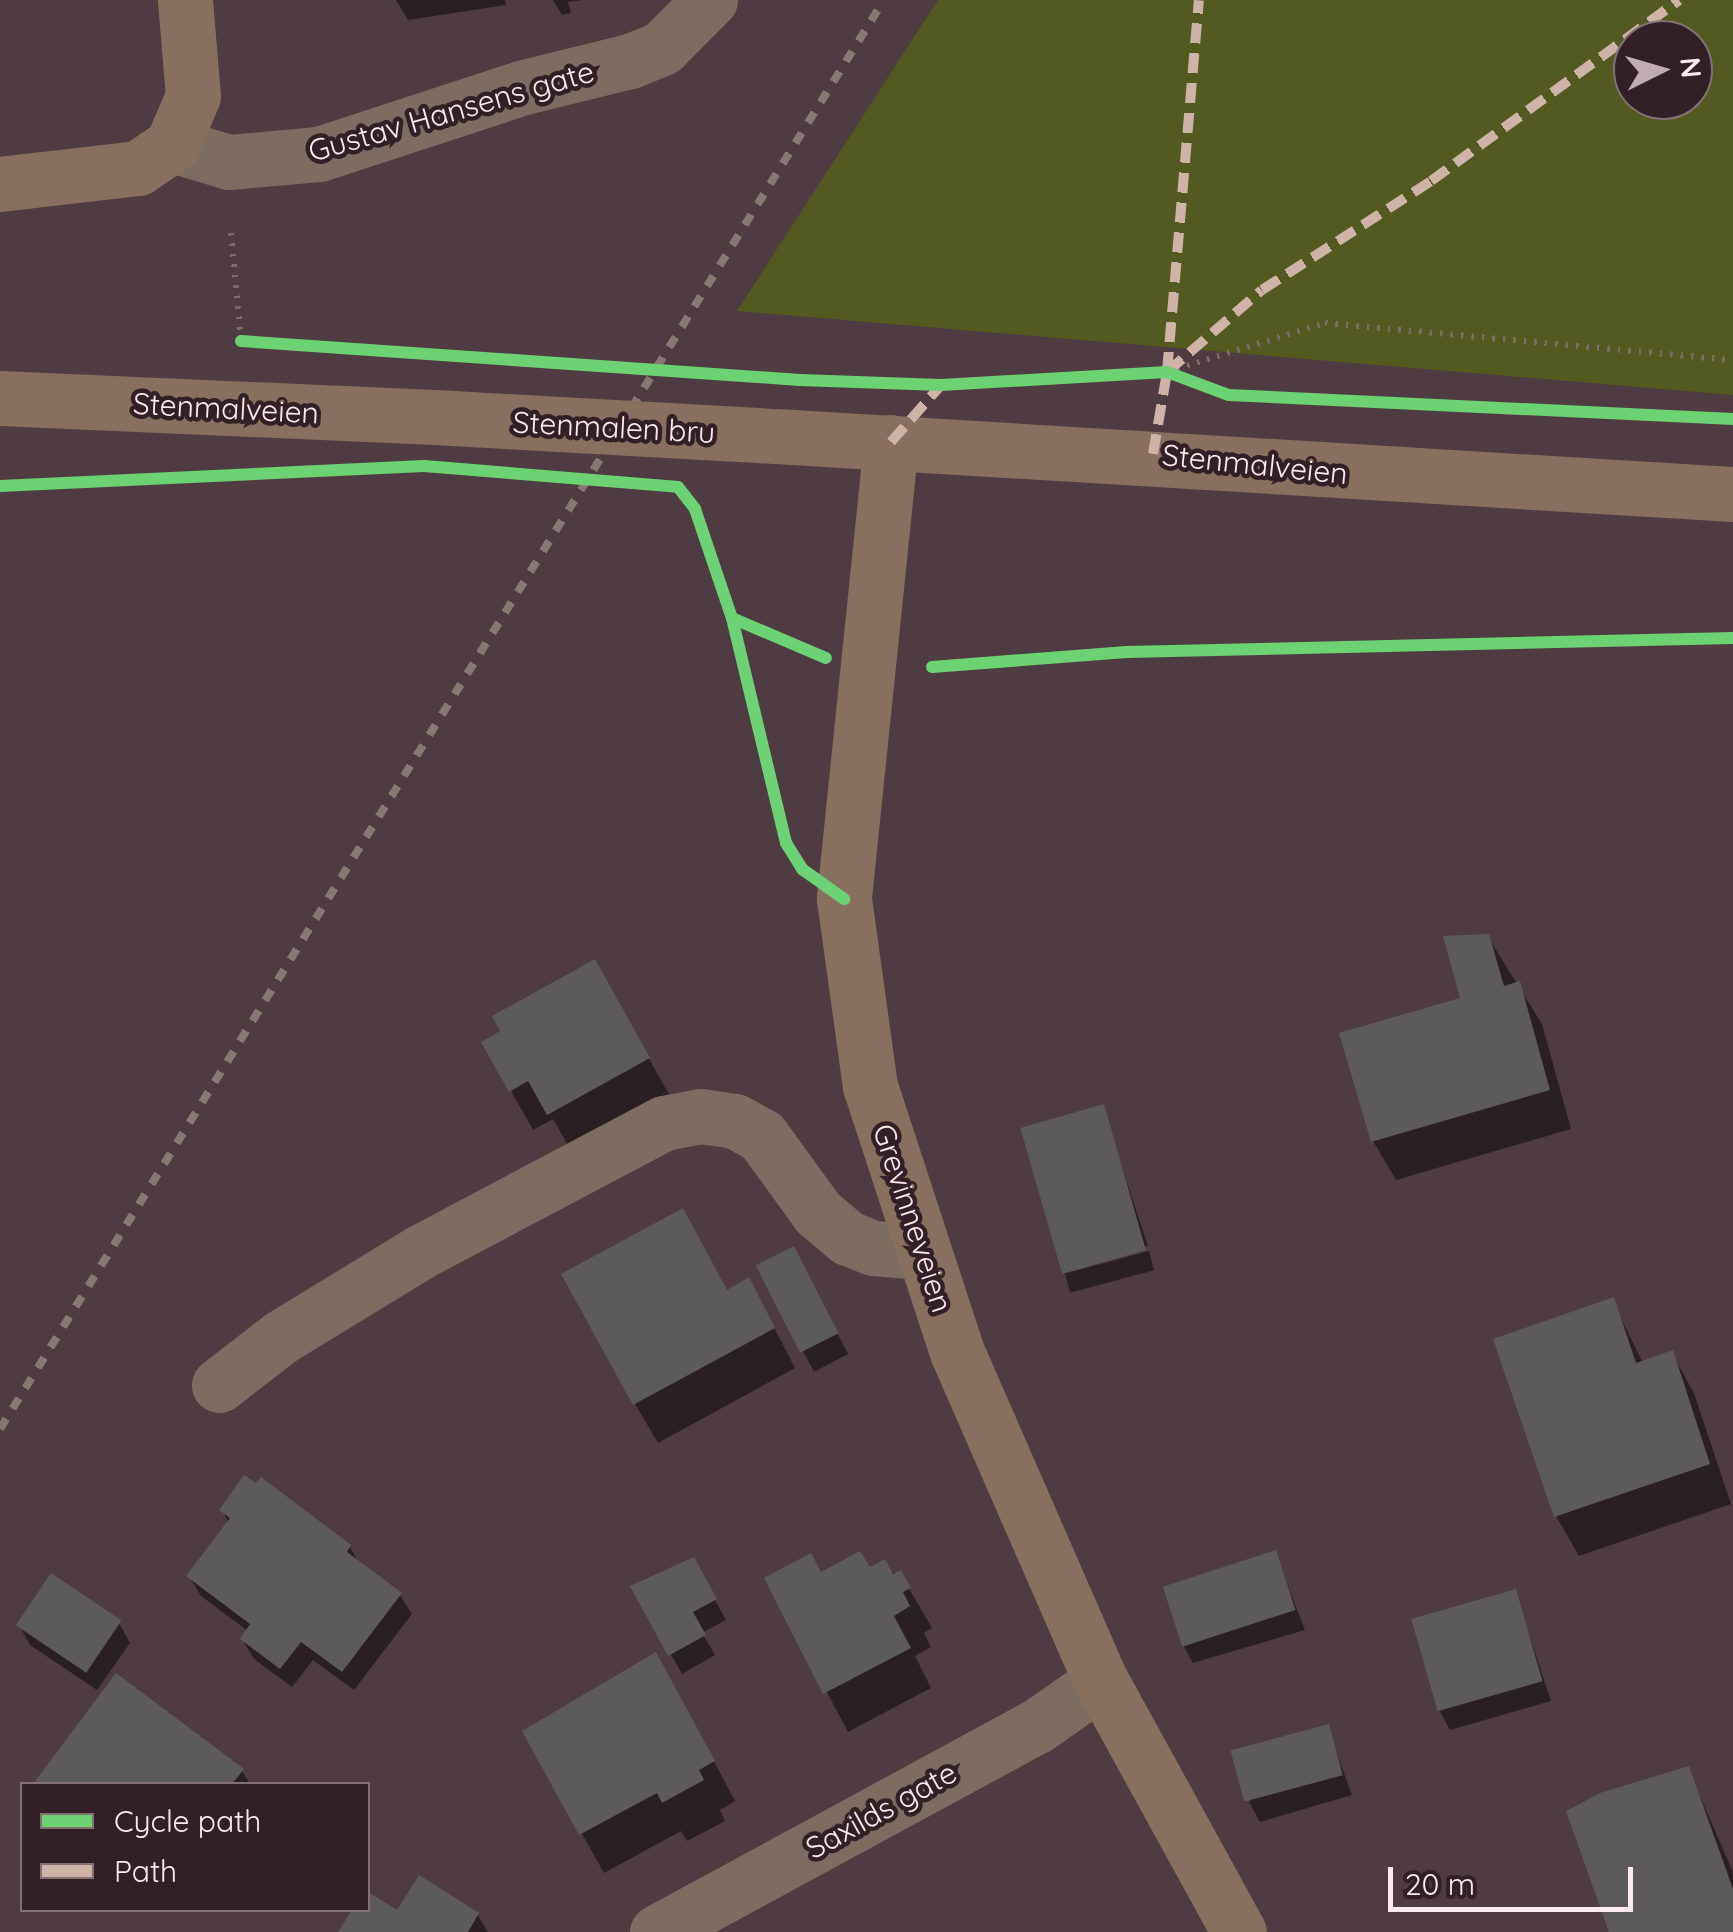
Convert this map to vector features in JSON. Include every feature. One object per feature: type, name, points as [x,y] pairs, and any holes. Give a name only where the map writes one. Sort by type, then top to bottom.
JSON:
[{"type":"main road","points":[[0,184],[138,168],[172,145],[193,96],[185,0]]},
{"type":"main road","name":"Stenmalveien","points":[[0,398],[452,418]]},
{"type":"main road","name":"Stenmalen bru","points":[[452,418],[776,436]]},
{"type":"main road","name":"Stenmalveien","points":[[776,436],[1733,494]]},
{"type":"main road","name":"Grevinneveien","points":[[891,442],[844,899],[870,1086],[957,1352],[1101,1681],[1239,1932]]},
{"type":"street","name":"Gustav Hansens gate","points":[[172,145],[229,162],[318,154],[524,87],[630,61],[662,48],[710,0]]},
{"type":"street","points":[[219,1385],[282,1337],[420,1252],[682,1119],[735,1121],[762,1136],[818,1212],[848,1238],[873,1248],[923,1252]]},
{"type":"street","name":"Saxilds gate","points":[[657,1932],[1036,1726],[1101,1681]]},
{"type":"path","points":[[230,226],[241,341],[260,342]]},
{"type":"path","points":[[1148,373],[1166,372],[1325,322],[1733,360]]},
{"type":"path","points":[[1166,372],[1198,384]]},
{"type":"green space","points":[[938,0],[1733,0],[1733,395],[737,311]]},
{"type":"building","points":[[1489,934],[1504,986],[1520,981],[1550,1090],[1371,1142],[1339,1033],[1460,998],[1443,936]]},
{"type":"building","points":[[595,959],[650,1058],[547,1115],[528,1081],[509,1092],[481,1042],[500,1031],[492,1016]]},
{"type":"building","points":[[1104,1104],[1146,1250],[1062,1274],[1020,1128]]},
{"type":"building","points":[[683,1208],[727,1290],[749,1277],[775,1328],[633,1405],[561,1274]]},
{"type":"building","points":[[794,1246],[838,1333],[800,1353],[756,1266]]},
{"type":"building","points":[[1614,1297],[1636,1363],[1673,1350],[1710,1464],[1554,1517],[1493,1339]]},
{"type":"building","points":[[244,1475],[256,1483],[261,1477],[351,1545],[347,1552],[402,1593],[342,1672],[301,1642],[280,1669],[240,1639],[250,1624],[186,1576],[230,1518],[219,1510]]},
{"type":"building","points":[[1276,1550],[1295,1610],[1182,1647],[1163,1587]]},
{"type":"building","points":[[860,1551],[870,1567],[885,1559],[893,1574],[901,1570],[911,1588],[903,1592],[910,1606],[894,1616],[911,1648],[823,1694],[764,1578],[811,1553],[821,1572]]},
{"type":"building","points":[[694,1557],[717,1599],[693,1612],[706,1635],[668,1656],[630,1586]]},
{"type":"building","points":[[51,1573],[121,1621],[86,1673],[16,1625]]},
{"type":"building","points":[[1516,1589],[1542,1681],[1438,1711],[1411,1619]]},
{"type":"building","points":[[656,1652],[715,1761],[699,1770],[704,1780],[662,1803],[657,1793],[579,1835],[522,1731]]},
{"type":"building","points":[[116,1673],[244,1769],[234,1782],[34,1782]]},
{"type":"building","points":[[1329,1724],[1343,1775],[1244,1802],[1230,1750]]},
{"type":"building","points":[[1689,1766],[1733,1889],[1733,1932],[1609,1932],[1566,1811],[1600,1793]]},
{"type":"building","points":[[419,1875],[479,1913],[468,1932],[338,1932],[351,1912],[370,1912],[370,1893],[397,1910]]},
{"type":"railway","points":[[0,1429],[884,0]]},
{"type":"marked path","points":[[1153,454],[1167,372],[1199,0]]},
{"type":"marked path","points":[[1167,372],[1262,290],[1431,181],[1679,0]]},
{"type":"marked path","points":[[891,442],[941,385]]},
{"type":"cycle path","points":[[241,341],[800,380],[941,385],[1167,372],[1229,395],[1733,419]]},
{"type":"cycle path","points":[[0,486],[424,466],[678,487],[695,509],[732,618],[826,658]]},
{"type":"cycle path","points":[[732,618],[786,843],[802,869],[844,899]]},
{"type":"cycle path","points":[[932,667],[1126,652],[1733,638]]}]
